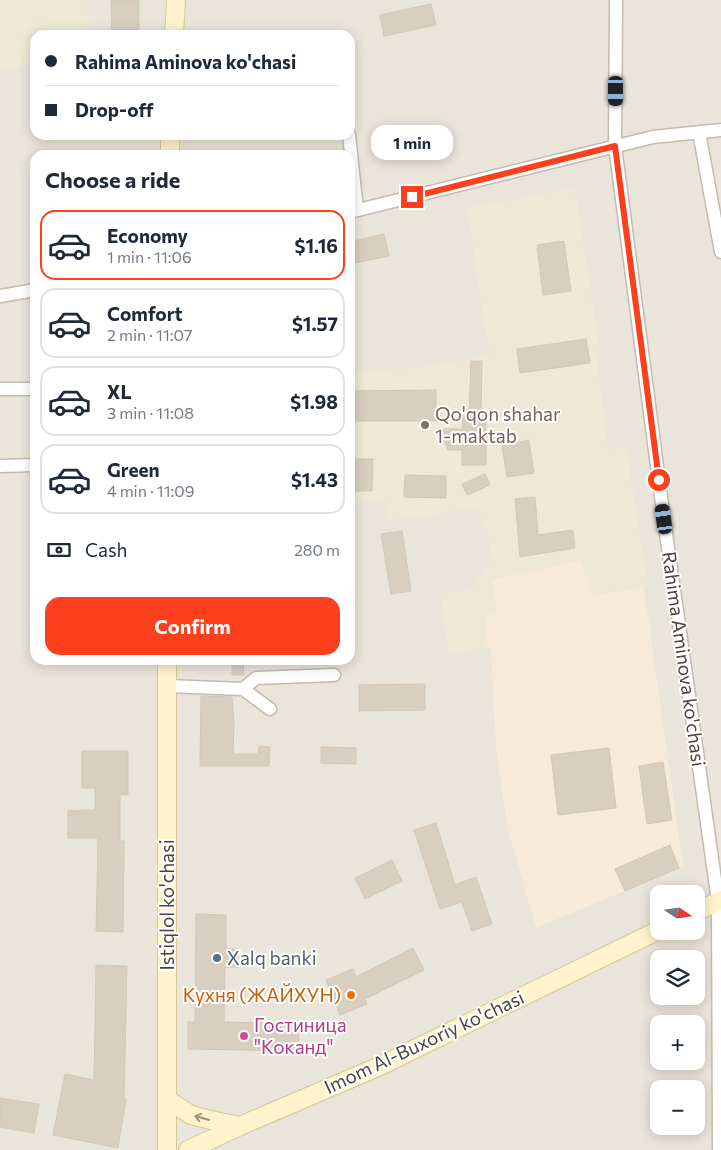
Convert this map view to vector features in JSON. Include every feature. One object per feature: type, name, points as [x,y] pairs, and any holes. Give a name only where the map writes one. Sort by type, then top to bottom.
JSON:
[{"type":"main road","points":[[174,30],[176,0]]},
{"type":"main road","name":"Istiqlol ko'chasi","points":[[167,665],[167,1150]]},
{"type":"main road","points":[[705,908],[720,900]]},
{"type":"main road","name":"Imom Al-Buxoriy ko'chasi","points":[[188,1150],[380,1066],[650,934]]},
{"type":"main road","points":[[168,1100],[192,1115],[240,1126]]},
{"type":"street","name":"Rahima Aminova ko'chasi","points":[[616,0],[615,146],[664,519],[720,900],[719,1150]]},
{"type":"street","points":[[355,211],[653,137],[721,130]]},
{"type":"street","points":[[699,132],[721,252]]},
{"type":"street","points":[[0,296],[30,291]]},
{"type":"street","points":[[0,389],[30,389]]},
{"type":"street","points":[[0,466],[30,465]]},
{"type":"street","points":[[243,689],[256,678],[334,675]]},
{"type":"street","points":[[168,686],[243,689],[270,709]]},
{"type":"shaded area","points":[[0,0],[721,0],[721,1150],[0,1150]]},
{"type":"shaded area","points":[[0,0],[87,0],[90,30],[30,30],[30,64],[0,71]]},
{"type":"shaded area","points":[[575,188],[600,351],[596,352],[608,449],[626,446],[648,586],[594,595],[580,560],[492,580],[496,612],[486,614],[484,648],[449,653],[440,593],[470,590],[492,559],[487,530],[476,508],[388,520],[386,502],[355,502],[355,372],[425,367],[489,355],[467,208]]},
{"type":"shaded area","points":[[580,560],[594,595],[644,587],[683,866],[536,928],[507,826],[496,748],[491,648],[484,648],[486,614],[496,612],[491,580]]},
{"type":"building","points":[[111,0],[139,0],[139,30],[112,30]]},
{"type":"building","points":[[431,4],[436,25],[384,36],[380,15]]},
{"type":"building","points":[[384,234],[389,256],[355,263],[355,241]]},
{"type":"building","points":[[564,241],[571,291],[543,295],[537,245]]},
{"type":"building","points":[[586,339],[590,363],[520,373],[517,349]]},
{"type":"building","points":[[471,361],[482,361],[481,415],[486,415],[486,465],[462,465],[462,450],[448,450],[442,436],[442,429],[462,429],[463,415],[469,415]]},
{"type":"building","points":[[436,390],[436,421],[355,421],[355,391]]},
{"type":"building","points":[[529,440],[534,473],[507,477],[502,445]]},
{"type":"building","points":[[355,459],[373,459],[372,491],[355,491]]},
{"type":"building","points":[[485,474],[490,485],[467,495],[462,484]]},
{"type":"building","points":[[405,475],[446,476],[446,498],[404,497]]},
{"type":"building","points":[[535,497],[538,535],[573,530],[575,548],[520,557],[515,499]]},
{"type":"building","points":[[402,531],[411,591],[391,594],[381,534]]},
{"type":"building","points":[[232,665],[243,665],[244,675],[232,675]]},
{"type":"building","points":[[425,684],[425,710],[359,711],[359,685]]},
{"type":"building","points":[[201,696],[232,697],[234,724],[233,754],[258,754],[259,746],[270,747],[269,766],[200,766]]},
{"type":"building","points":[[321,747],[356,748],[356,764],[321,763]]},
{"type":"building","points":[[609,748],[616,808],[558,815],[551,755]]},
{"type":"building","points":[[82,751],[128,751],[128,795],[120,795],[120,841],[124,841],[123,932],[96,931],[98,838],[68,838],[68,811],[95,810],[95,788],[82,788]]},
{"type":"building","points":[[663,762],[672,820],[647,824],[639,766]]},
{"type":"building","points":[[436,823],[455,885],[476,877],[492,924],[472,931],[462,902],[440,909],[414,830]]},
{"type":"building","points":[[670,845],[679,868],[625,891],[615,869]]},
{"type":"building","points":[[392,860],[402,881],[365,899],[355,878]]},
{"type":"building","points":[[196,914],[226,915],[226,949],[238,949],[238,967],[225,967],[224,1022],[299,1024],[299,1051],[188,1049],[188,1022],[195,1022]]},
{"type":"building","points":[[413,948],[424,970],[365,999],[367,1004],[340,1015],[326,980],[353,969],[356,977]]},
{"type":"building","points":[[96,965],[127,966],[124,1099],[126,1099],[118,1148],[53,1135],[65,1074],[94,1080]]},
{"type":"building","points":[[0,1098],[39,1104],[34,1133],[0,1127]]},
{"type":"place","name":"Qo'qon shahar 1-maktab","points":[[425,425]]},
{"type":"place","name":"Xalq banki","points":[[217,958]]},
{"type":"place","name":"Кухня (ЖАЙХУН)","points":[[351,995]]},
{"type":"place","name":"Гостиница \"Коканд\"","points":[[244,1036]]},
{"type":"route","points":[[412,197],[615,146],[659,480]]}]
